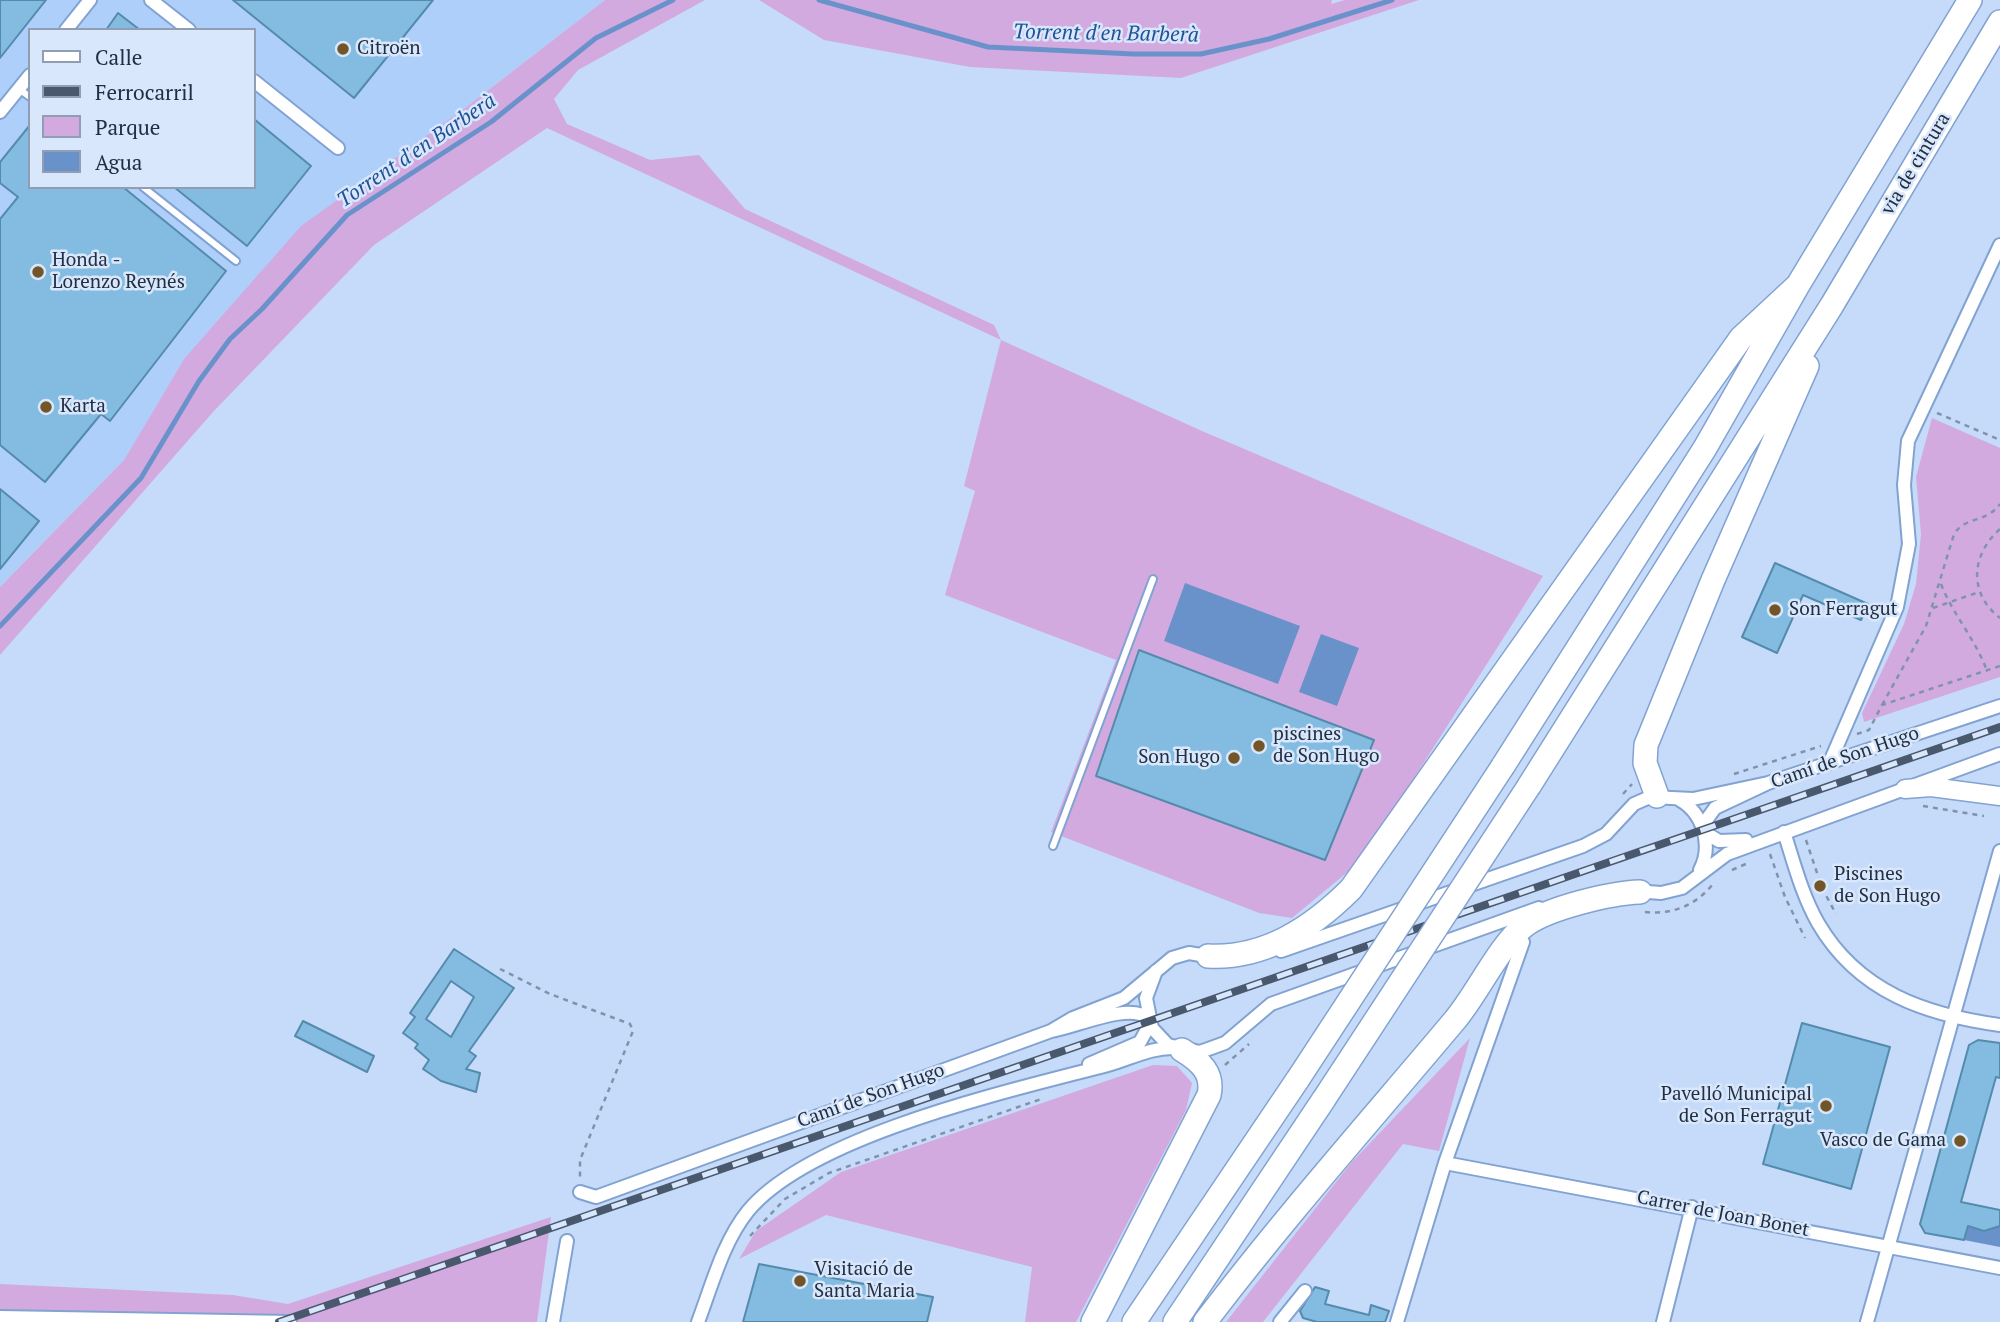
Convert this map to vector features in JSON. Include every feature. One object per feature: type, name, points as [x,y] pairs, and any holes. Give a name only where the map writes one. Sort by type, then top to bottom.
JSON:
[{"type":"highway","points":[[1134,1322],[1503,766],[1705,449],[1798,285],[1970,0]]},
{"type":"highway","name":"via de cintura","points":[[1832,305],[2000,22]]},
{"type":"highway","points":[[1208,956],[1244,955],[1297,934],[1321,917],[1351,889],[1741,338],[1798,285]]},
{"type":"highway","points":[[1175,1322],[1529,786],[1832,305]]},
{"type":"highway","points":[[1666,797],[1645,763],[1646,745],[1713,580],[1832,305]]},
{"type":"highway","points":[[1205,1322],[1270,1239],[1466,1007],[1521,929],[1539,918],[1597,898],[1641,899]]},
{"type":"highway","points":[[1093,1322],[1209,1095],[1207,1072],[1200,1062],[1179,1049]]},
{"type":"street","points":[[68,28],[90,0]]},
{"type":"street","points":[[151,0],[186,28]]},
{"type":"street","points":[[0,112],[28,78]]},
{"type":"street","points":[[256,83],[338,148]]},
{"type":"street","points":[[1829,762],[1897,607],[1909,544],[1904,485],[1908,441],[2000,245]]},
{"type":"street","name":"Camí de Son Hugo","points":[[1703,829],[1714,808],[1768,783],[2000,706]]},
{"type":"street","points":[[1909,797],[1937,775],[2000,754]]},
{"type":"street","points":[[1051,1031],[1073,1018],[1124,998],[1181,954],[1237,961],[1259,958],[1583,846],[1606,834],[1634,804],[1666,797],[1701,798],[1768,783]]},
{"type":"street","points":[[1666,797],[1693,809],[1703,829],[1712,839],[1731,842],[1784,832],[1909,797],[1931,787],[2000,796]]},
{"type":"street","points":[[1691,880],[1703,864],[1703,829]]},
{"type":"street","points":[[1784,832],[1809,906],[1841,955],[1894,995],[1951,1018],[2000,1025]]},
{"type":"street","points":[[1070,1072],[1108,1065],[1150,1051],[1213,1050],[1271,1004],[1524,913],[1599,890],[1641,899],[1672,891],[1727,854],[1784,832]]},
{"type":"street","points":[[1867,1322],[2000,850]]},
{"type":"street","points":[[1397,1322],[1445,1163],[1523,942]]},
{"type":"street","points":[[698,1322],[722,1257],[748,1211],[792,1174],[855,1140],[1070,1072],[1135,1046],[1148,1033],[1146,998],[1156,971]]},
{"type":"street","name":"Camí de Son Hugo","points":[[580,1192],[596,1197],[1051,1031],[1077,1027],[1123,1011],[1142,1013],[1149,1021]]},
{"type":"street","points":[[1149,1021],[1162,1040],[1179,1049]]},
{"type":"street","name":"Carrer de Joan Bonet","points":[[1445,1163],[1692,1207],[2000,1268]]},
{"type":"street","points":[[1663,1322],[1692,1207]]},
{"type":"street","points":[[553,1322],[567,1241]]},
{"type":"street","points":[[1280,1322],[1305,1291]]},
{"type":"street","points":[[0,1317],[290,1322]]},
{"type":"lane","points":[[19,89],[28,96]]},
{"type":"lane","points":[[146,189],[236,261]]},
{"type":"lane","points":[[1053,846],[1153,579]]},
{"type":"path","points":[[1922,412],[2000,440]]},
{"type":"path","points":[[1839,740],[1870,730],[1915,650],[1933,608],[1950,544],[1960,525],[1991,516],[2000,505]]},
{"type":"path","points":[[2000,529],[1988,540],[1979,555],[1976,572],[1979,592],[1986,606],[2000,618]]},
{"type":"path","points":[[1940,582],[1948,603],[1980,652],[1986,671]]},
{"type":"path","points":[[1933,608],[1979,592]]},
{"type":"path","points":[[1882,705],[2000,666]]},
{"type":"path","points":[[1909,797],[1984,816]]},
{"type":"path","points":[[1760,854],[1807,840],[1822,888],[1836,914]]},
{"type":"path","points":[[1769,851],[1784,897],[1805,938]]},
{"type":"path","points":[[1730,864],[1751,857]]},
{"type":"path","points":[[1641,899],[1661,908],[1683,902],[1700,891],[1713,875]]},
{"type":"path","points":[[500,969],[550,993],[630,1024],[633,1031],[580,1160],[580,1192]]},
{"type":"path","points":[[1207,1072],[1220,1066],[1250,1037]]},
{"type":"shaded area","points":[[0,0],[605,0],[465,108],[184,359],[124,460],[0,587]]},
{"type":"green space","points":[[605,0],[705,0],[578,70],[554,99],[567,124],[650,160],[699,155],[745,209],[994,325],[1001,340],[547,128],[374,245],[213,412],[0,655],[0,587],[124,460],[184,359],[301,226],[465,108]]},
{"type":"green space","points":[[759,0],[1332,0],[1331,4],[1345,0],[1419,0],[1181,78],[970,67],[824,40]]},
{"type":"green space","name":"piscines de Son Hugo","points":[[1001,340],[1202,431],[1543,576],[1361,861],[1292,918],[1259,913],[1051,832],[1116,660],[945,595],[975,491],[964,486]]},
{"type":"green space","points":[[1932,418],[2000,448],[2000,677],[1864,722],[1862,713],[1904,624],[1916,584],[1921,534],[1916,477]]},
{"type":"green space","points":[[1470,1038],[1439,1151],[1403,1144],[1263,1322],[1226,1322],[1351,1163]]},
{"type":"green space","points":[[1153,1065],[1177,1066],[1192,1083],[1186,1110],[1076,1322],[1025,1322],[1032,1267],[826,1215],[739,1259],[756,1231],[841,1172]]},
{"type":"green space","points":[[551,1217],[537,1322],[0,1322],[0,1284],[233,1295],[288,1304]]},
{"type":"water","points":[[1185,583],[1300,626],[1278,684],[1164,641]]},
{"type":"water","points":[[1321,634],[1359,648],[1337,706],[1299,692]]},
{"type":"water","points":[[1969,1225],[1984,1231],[2000,1226],[2000,1247],[1964,1240]]},
{"type":"building","points":[[0,0],[46,0],[0,58]]},
{"type":"building","name":"Citroën","points":[[233,0],[433,0],[354,98]]},
{"type":"building","points":[[118,13],[137,28],[107,28]]},
{"type":"building","points":[[256,121],[311,166],[247,246],[176,189],[256,189]]},
{"type":"building","points":[[28,127],[28,189],[125,189],[226,271],[110,421],[101,414],[45,482],[0,445],[0,219],[18,197],[0,183],[0,162]]},
{"type":"building","points":[[0,489],[39,521],[0,569]]},
{"type":"building","name":"Son Ferragut","points":[[1775,563],[1868,604],[1861,620],[1803,595],[1777,653],[1742,637]]},
{"type":"building","name":"Son Hugo","points":[[1139,650],[1374,740],[1325,860],[1096,776]]},
{"type":"building","points":[[454,949],[514,988],[469,1051],[476,1056],[466,1069],[480,1073],[476,1092],[441,1081],[423,1069],[429,1060],[415,1048],[418,1044],[403,1033],[415,1017],[410,1013]],"holes":[[[451,981],[474,997],[451,1037],[426,1019]]]},
{"type":"building","points":[[303,1021],[374,1056],[367,1072],[295,1036]]},
{"type":"building","name":"Pavelló Municipal de Son Ferragut","points":[[1802,1023],[1890,1047],[1851,1189],[1763,1164]]},
{"type":"building","name":"Vasco de Gama","points":[[1978,1040],[2000,1043],[2000,1078],[1996,1077],[1961,1202],[2000,1210],[2000,1226],[1984,1231],[1968,1226],[1964,1240],[1925,1233],[1920,1224],[1969,1045]]},
{"type":"building","name":"Visitació de Santa Maria","points":[[759,1264],[933,1297],[927,1322],[743,1322]]},
{"type":"building","points":[[1315,1287],[1329,1291],[1325,1304],[1369,1315],[1371,1305],[1389,1311],[1385,1322],[1317,1322],[1303,1318],[1300,1311]]},
{"type":"waterway","name":"Torrent d'en Barberà","points":[[0,626],[141,478],[199,381],[230,339],[262,309],[347,215],[491,122],[596,38],[673,0]]},
{"type":"waterway","name":"Torrent d'en Barberà","points":[[819,0],[988,47],[1133,54],[1201,54],[1269,39],[1392,0]]},
{"type":"railway","points":[[279,1322],[2000,727]]},
{"type":"place","name":"Citroën","points":[[343,49]]},
{"type":"place","name":"Honda - Lorenzo Reynés","points":[[38,272]]},
{"type":"place","name":"Karta","points":[[46,407]]},
{"type":"place","name":"Son Ferragut","points":[[1775,610]]},
{"type":"place","name":"piscines de Son Hugo","points":[[1259,746]]},
{"type":"place","name":"Son Hugo","points":[[1234,758]]},
{"type":"place","name":"Piscines de Son Hugo","points":[[1820,886]]},
{"type":"place","name":"Pavelló Municipal de Son Ferragut","points":[[1826,1106]]},
{"type":"place","name":"Vasco de Gama","points":[[1960,1141]]},
{"type":"place","name":"Visitació de Santa Maria","points":[[800,1281]]}]
